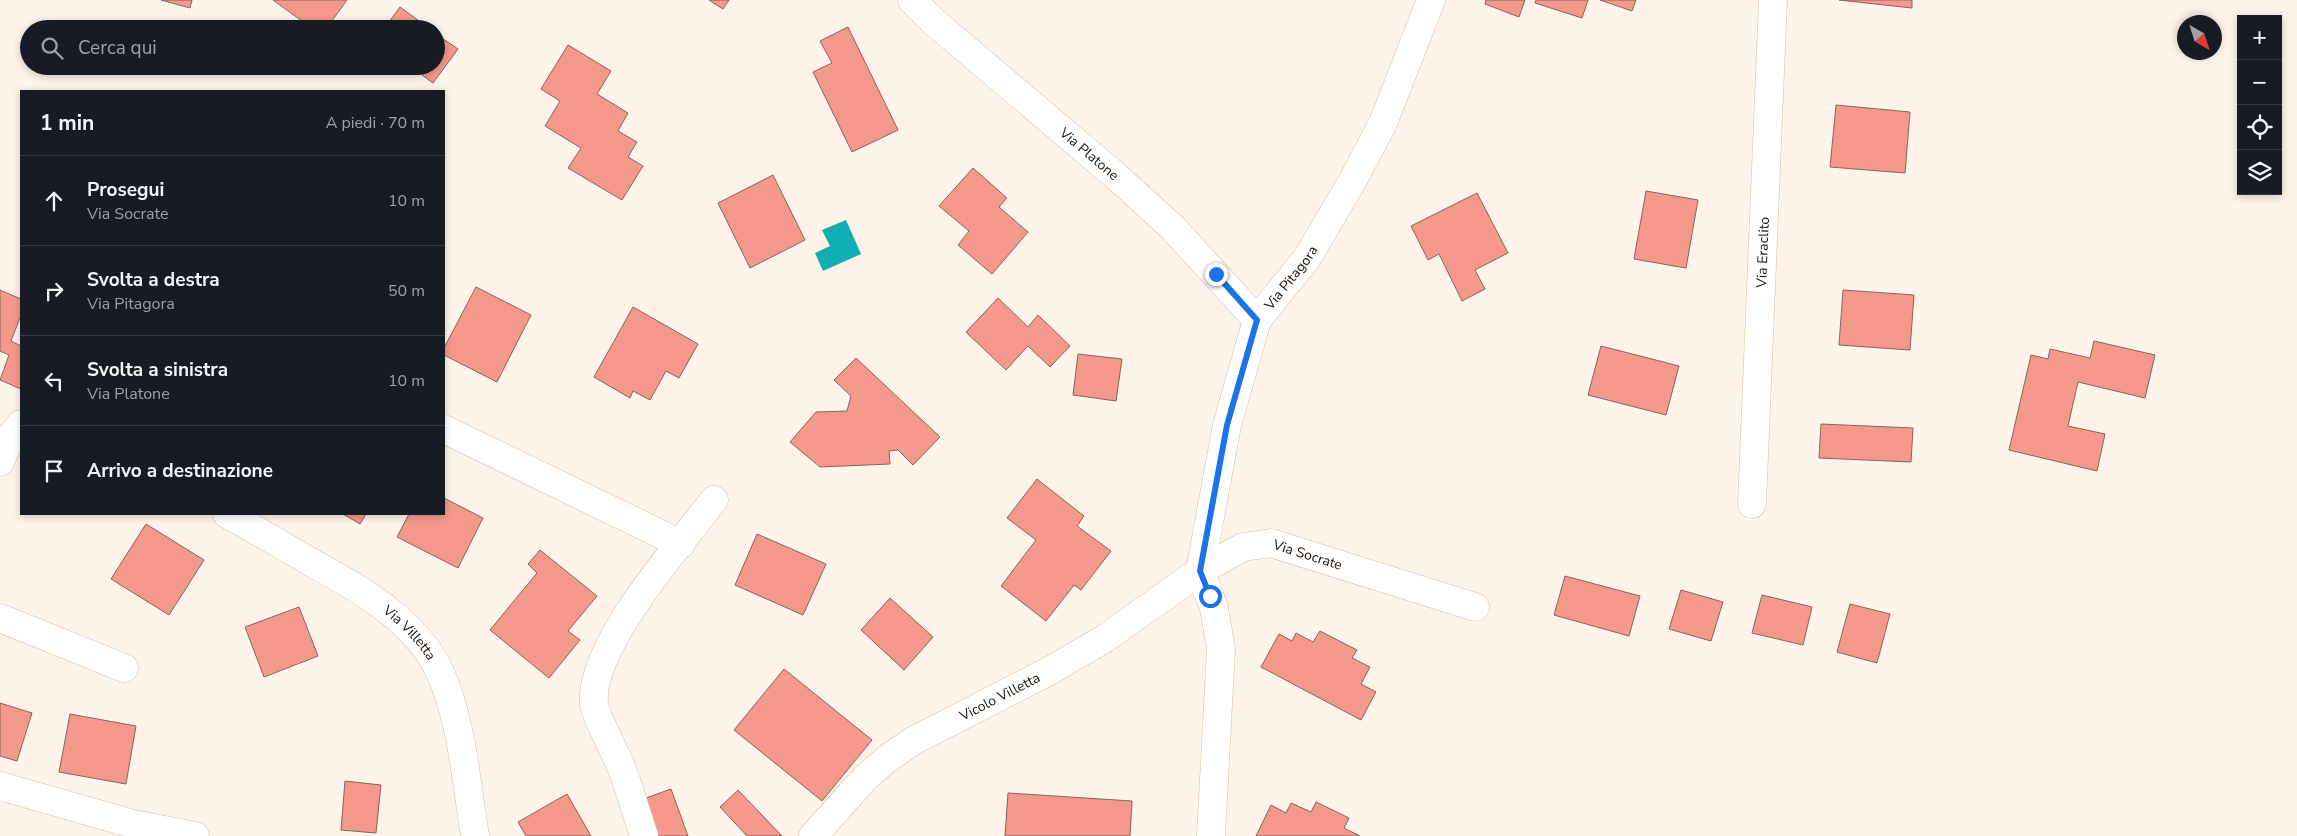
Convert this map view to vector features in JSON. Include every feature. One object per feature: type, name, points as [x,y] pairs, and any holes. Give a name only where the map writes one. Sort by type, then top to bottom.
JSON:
[{"type":"street","name":"Via Platone","points":[[912,0],[933,21],[1036,106],[1166,222],[1257,320]]},
{"type":"street","name":"Via Pitagora","points":[[1200,571],[1227,425],[1257,320],[1307,258],[1353,180],[1383,123],[1432,0]]},
{"type":"street","name":"Via Eraclito","points":[[1752,504],[1773,0]]},
{"type":"street","points":[[0,462],[11,436],[20,425]]},
{"type":"street","points":[[445,428],[681,544]]},
{"type":"street","points":[[644,836],[620,765],[594,705],[596,684],[604,660],[621,623],[714,500]]},
{"type":"street","name":"Via Villetta","points":[[229,515],[376,599],[403,624],[427,652],[446,686],[456,720],[476,836]]},
{"type":"street","name":"Via Socrate","points":[[1200,571],[1243,547],[1271,543],[1476,607]]},
{"type":"street","name":"Vicolo Villetta","points":[[813,836],[865,778],[899,751],[923,736],[1051,670],[1104,639],[1200,571]]},
{"type":"street","points":[[1200,571],[1214,608],[1222,649],[1211,836]]},
{"type":"street","points":[[0,618],[124,668]]},
{"type":"street","points":[[0,786],[132,824],[195,836]]},
{"type":"water","points":[[846,220],[861,254],[823,271],[815,253],[830,246],[822,230]]},
{"type":"building","points":[[161,0],[192,0],[190,8]]},
{"type":"building","points":[[273,0],[347,0],[333,20],[301,20]]},
{"type":"building","points":[[709,0],[729,0],[723,9]]},
{"type":"building","points":[[1486,0],[1525,0],[1519,17],[1485,4]]},
{"type":"building","points":[[1536,0],[1588,0],[1582,18],[1535,3]]},
{"type":"building","points":[[1600,0],[1636,0],[1632,11]]},
{"type":"building","points":[[1839,0],[1912,0],[1912,8]]},
{"type":"building","points":[[400,7],[418,20],[391,20]]},
{"type":"building","points":[[848,27],[898,130],[852,152],[813,72],[832,63],[820,41]]},
{"type":"building","points":[[445,40],[458,49],[445,67]]},
{"type":"building","points":[[568,45],[611,71],[597,94],[628,113],[618,131],[637,142],[628,157],[643,166],[622,200],[568,168],[581,148],[545,126],[560,101],[541,89]]},
{"type":"building","points":[[422,75],[439,75],[433,83]]},
{"type":"building","points":[[1836,105],[1910,112],[1905,173],[1830,167]]},
{"type":"building","points":[[973,168],[1007,198],[999,207],[1028,232],[992,274],[958,245],[969,231],[939,206]]},
{"type":"building","points":[[773,175],[805,240],[750,268],[718,203]]},
{"type":"building","points":[[1646,191],[1698,200],[1686,268],[1634,259]]},
{"type":"building","points":[[1477,193],[1508,253],[1475,270],[1485,289],[1462,301],[1439,254],[1428,260],[1411,226]]},
{"type":"building","points":[[476,287],[531,315],[497,382],[445,356],[445,346]]},
{"type":"building","points":[[0,290],[20,299],[20,318],[11,341],[20,346],[20,389],[0,380],[9,355],[0,351]]},
{"type":"building","points":[[1843,290],[1914,295],[1910,350],[1839,345]]},
{"type":"building","points":[[998,298],[1028,327],[1038,315],[1070,346],[1050,367],[1028,346],[1006,370],[966,332]]},
{"type":"building","points":[[633,307],[698,344],[679,378],[666,371],[650,400],[633,391],[630,398],[594,377]]},
{"type":"building","points":[[2094,341],[2155,355],[2145,398],[2078,382],[2068,426],[2105,434],[2097,471],[2009,450],[2031,355],[2048,359],[2050,349],[2090,358]]},
{"type":"building","points":[[1601,346],[1679,366],[1666,415],[1588,395]]},
{"type":"building","points":[[1078,354],[1122,359],[1116,401],[1073,395]]},
{"type":"building","points":[[856,358],[940,437],[913,465],[898,450],[889,451],[890,464],[820,467],[790,442],[816,412],[847,411],[851,396],[834,380]]},
{"type":"building","points":[[1821,424],[1913,428],[1911,462],[1819,458]]},
{"type":"building","points":[[1037,479],[1084,516],[1077,526],[1111,551],[1081,590],[1074,585],[1046,621],[1001,586],[1036,540],[1007,518]]},
{"type":"building","points":[[445,499],[483,518],[458,568],[397,537],[408,515],[445,515]]},
{"type":"building","points":[[345,515],[365,515],[360,524]]},
{"type":"building","points":[[146,524],[204,560],[169,615],[111,579]]},
{"type":"building","points":[[757,534],[826,564],[803,615],[735,585]]},
{"type":"building","points":[[540,550],[597,596],[568,631],[580,640],[549,678],[490,630],[537,573],[528,564]]},
{"type":"building","points":[[1565,576],[1640,596],[1629,636],[1554,615]]},
{"type":"building","points":[[1681,590],[1723,602],[1711,641],[1669,629]]},
{"type":"building","points":[[1762,595],[1812,607],[1803,645],[1752,633]]},
{"type":"building","points":[[890,598],[933,637],[904,670],[861,630]]},
{"type":"building","points":[[1850,604],[1890,614],[1877,663],[1837,652]]},
{"type":"building","points":[[299,607],[318,656],[264,677],[245,627]]},
{"type":"building","points":[[1320,631],[1357,650],[1352,658],[1370,667],[1361,684],[1376,692],[1361,720],[1261,667],[1279,634],[1292,641],[1296,633],[1313,642]]},
{"type":"building","points":[[784,669],[872,740],[822,801],[734,730]]},
{"type":"building","points":[[0,703],[32,713],[17,761],[0,756]]},
{"type":"building","points":[[70,714],[136,726],[126,784],[59,772]]},
{"type":"building","points":[[345,781],[381,785],[376,833],[341,830]]},
{"type":"building","points":[[671,789],[688,836],[651,836],[638,801]]},
{"type":"building","points":[[738,790],[782,836],[747,836],[720,807]]},
{"type":"building","points":[[1008,793],[1132,801],[1130,836],[1005,836]]},
{"type":"building","points":[[567,794],[591,836],[526,836],[518,822]]},
{"type":"building","points":[[1316,802],[1349,818],[1344,828],[1360,836],[1256,836],[1271,805],[1286,813],[1291,803],[1311,812]]},
{"type":"route","points":[[1210,596],[1200,571],[1227,425],[1257,320],[1216,274]]}]
